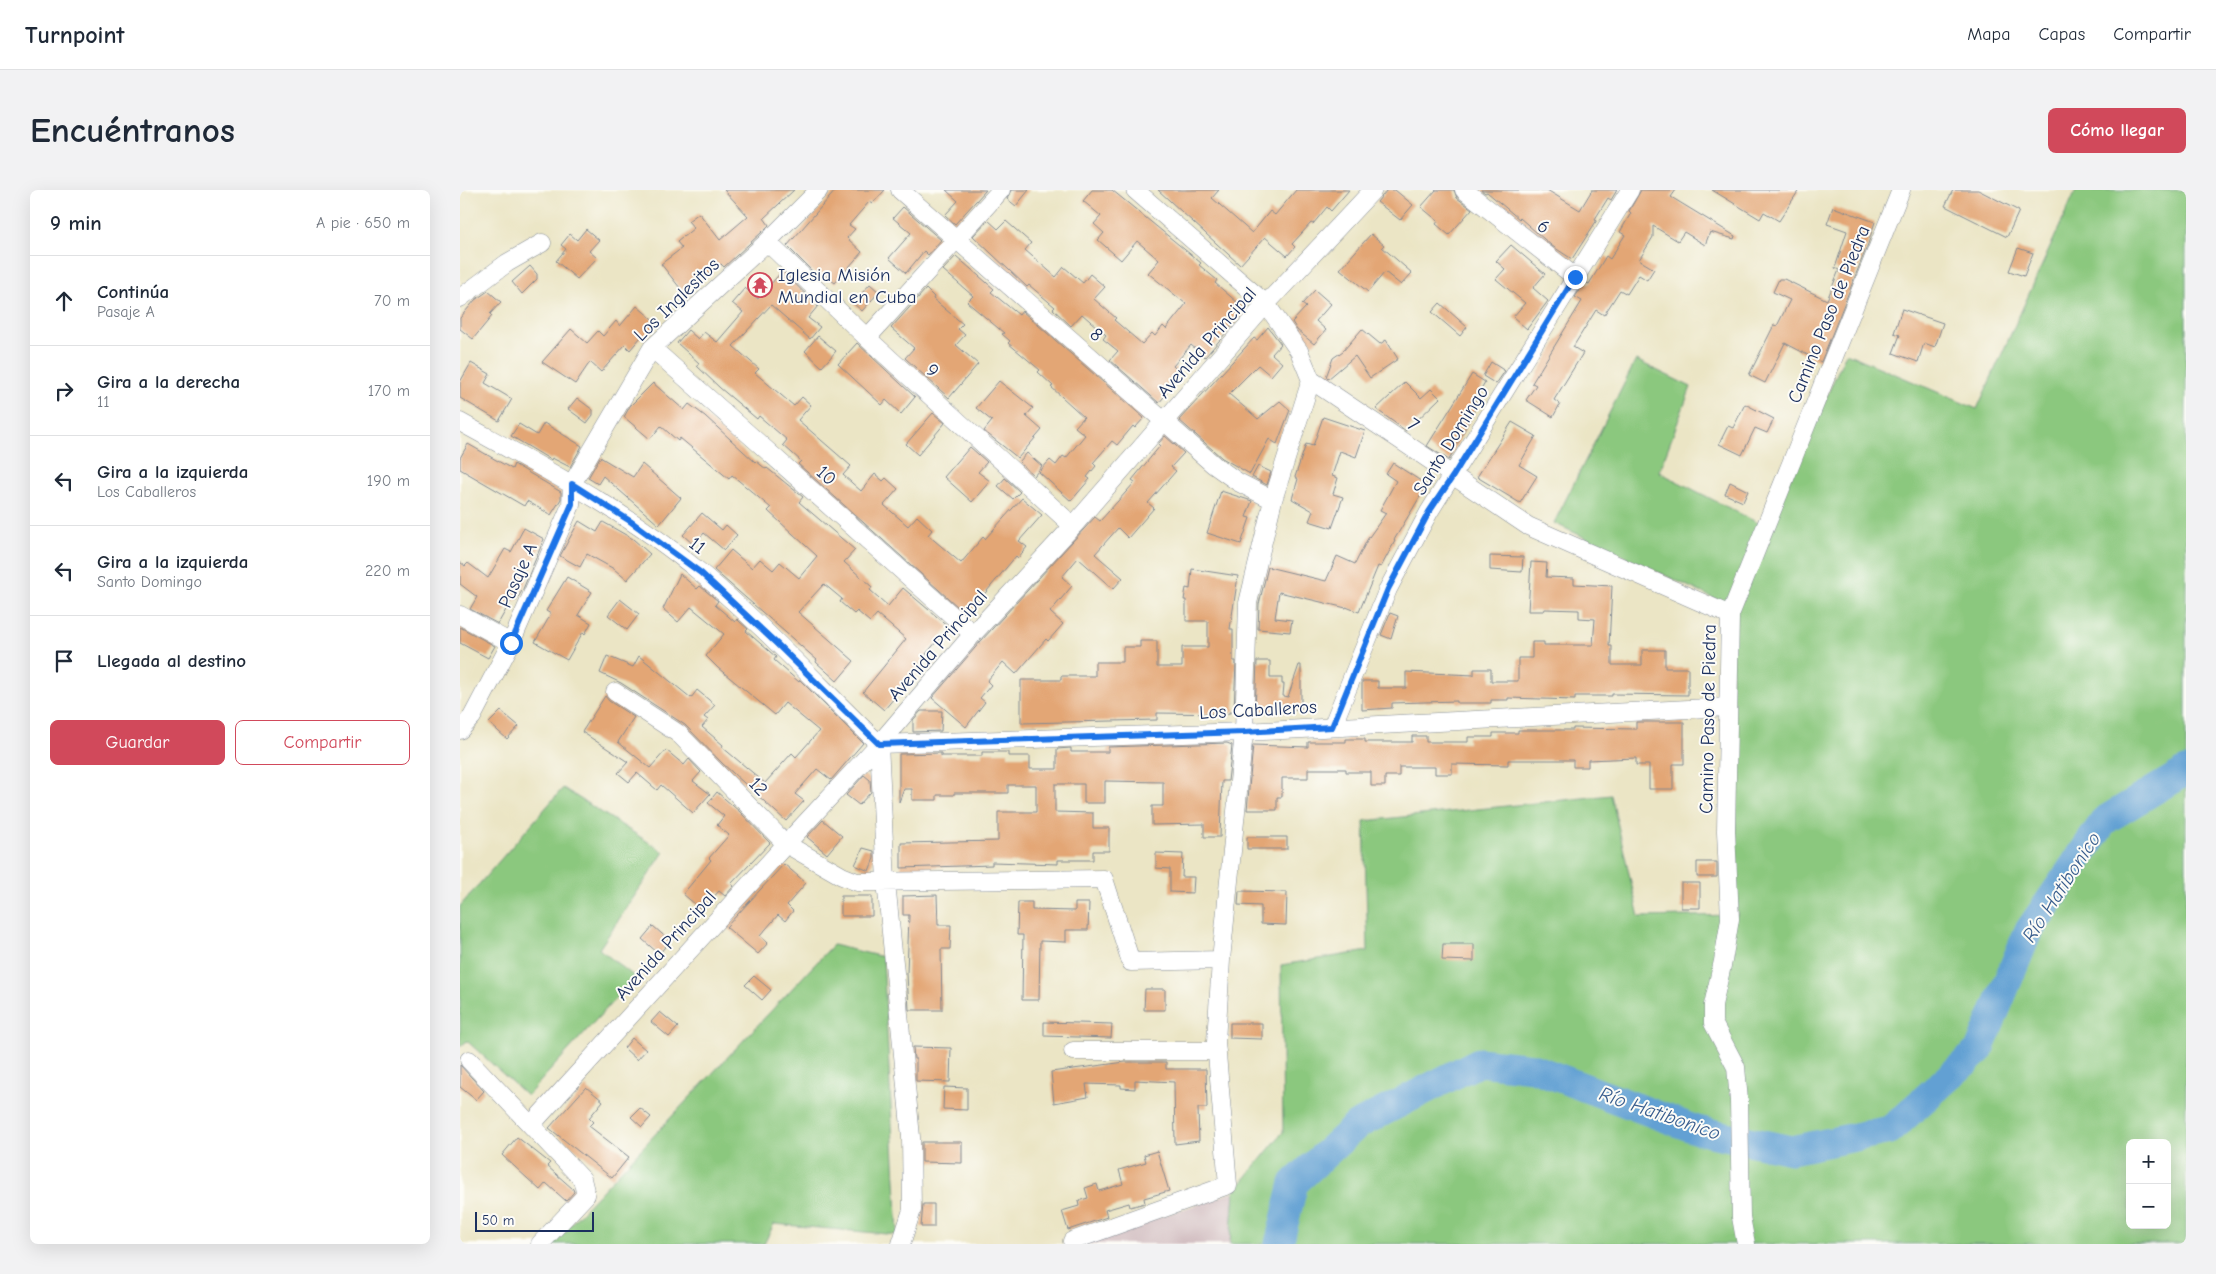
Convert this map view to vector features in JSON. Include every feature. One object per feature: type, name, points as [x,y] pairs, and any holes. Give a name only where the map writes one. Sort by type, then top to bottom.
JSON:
[{"type":"street","name":"Los Inglesitos","points":[[572,484],[652,348],[767,242],[819,190]]},
{"type":"street","name":"8","points":[[900,190],[1214,465],[1238,482],[1273,500]]},
{"type":"street","points":[[867,338],[1001,190]]},
{"type":"street","points":[[1072,1241],[1228,1185],[1217,1051],[1221,960],[1244,732],[1248,603],[1273,500],[1311,380],[1298,351],[1266,304],[1135,190]]},
{"type":"street","name":"Avenida Principal","points":[[531,1125],[879,744],[973,634],[1073,526],[1165,422],[1266,304],[1372,190]]},
{"type":"street","name":"6","points":[[1464,190],[1575,277]]},
{"type":"street","name":"Santo Domingo","points":[[1332,727],[1388,589],[1429,512],[1630,190]]},
{"type":"street","name":"Camino Paso de Piedra","points":[[1746,1244],[1741,1217],[1739,1100],[1736,1067],[1713,1023],[1712,1005],[1723,962],[1730,919],[1726,831],[1730,615],[1900,190]]},
{"type":"street","name":"9","points":[[767,242],[867,338],[1073,526]]},
{"type":"street","points":[[460,298],[508,263],[542,243]]},
{"type":"street","name":"10","points":[[652,348],[973,634]]},
{"type":"street","name":"7","points":[[1311,380],[1528,526],[1730,615]]},
{"type":"street","name":"11","points":[[460,422],[572,484],[630,521],[701,573],[879,744]]},
{"type":"street","name":"Pasaje A","points":[[460,730],[472,717],[511,643],[572,504],[572,484]]},
{"type":"street","points":[[460,614],[511,643]]},
{"type":"street","name":"12","points":[[615,692],[679,734],[786,844],[842,876],[857,882],[1104,879],[1131,962],[1221,960]]},
{"type":"street","name":"Los Caballeros","points":[[879,744],[1244,732],[1728,707]]},
{"type":"street","points":[[879,744],[886,881],[911,1137],[912,1210],[901,1244]]},
{"type":"street","points":[[1073,1051],[1217,1051]]},
{"type":"street","points":[[469,1060],[582,1179],[586,1195],[540,1244]]},
{"type":"shaded area","points":[[1234,1192],[1230,1244],[1078,1244]]},
{"type":"green space","points":[[2076,190],[2186,190],[2186,1244],[1230,1244],[1234,1192],[1283,1132],[1281,965],[1368,951],[1364,821],[1611,795],[1639,917],[1737,915],[1730,606],[1554,523],[1636,360],[1691,387],[1659,472],[1768,528],[1846,353],[1977,409]]},
{"type":"green space","points":[[563,788],[664,852],[599,949],[635,977],[527,1096],[467,1041],[460,1047],[460,906]]},
{"type":"green space","points":[[833,945],[883,957],[898,1235],[774,1224],[764,1244],[552,1244]]},
{"type":"building","points":[[724,190],[794,190],[764,218],[769,225],[762,232],[724,267],[721,264],[684,293],[661,264],[682,248],[677,242],[694,228],[688,221],[699,213],[720,240],[748,216]]},
{"type":"building","points":[[836,190],[885,190],[872,204],[869,202],[849,225],[855,229],[847,238],[862,252],[835,283],[822,273],[818,277],[787,246]]},
{"type":"building","points":[[946,190],[986,190],[955,224],[945,215],[958,201]]},
{"type":"building","points":[[1011,190],[1029,190],[1016,206],[1007,199]]},
{"type":"building","points":[[1092,190],[1112,190],[1201,263],[1199,265],[1217,280],[1215,283],[1246,310],[1205,357],[1191,345],[1173,366],[1180,372],[1164,391],[1167,393],[1159,403],[1110,360],[1118,351],[1103,339],[1106,335],[1082,314],[1071,326],[1053,309],[1055,307],[1029,285],[1027,287],[973,236],[988,220],[998,229],[1006,221],[1031,243],[1025,250],[1056,277],[1064,267],[1083,283],[1090,274],[1105,287],[1094,299],[1116,318],[1114,320],[1142,344],[1152,333],[1155,336],[1163,326],[1166,329],[1186,304],[1148,273],[1159,260],[1137,241],[1121,260],[1098,240],[1104,233],[1094,224],[1101,216],[1083,201]]},
{"type":"building","points":[[1158,190],[1219,190],[1212,198],[1252,233],[1270,211],[1275,215],[1296,190],[1349,190],[1331,211],[1327,207],[1313,224],[1311,223],[1292,244],[1295,247],[1287,256],[1265,237],[1240,265]]},
{"type":"building","points":[[1387,190],[1395,190],[1413,205],[1400,220],[1377,202]]},
{"type":"building","points":[[1436,190],[1454,190],[1457,198],[1472,209],[1449,235],[1436,224],[1438,221],[1421,207]]},
{"type":"building","points":[[1481,190],[1547,190],[1580,210],[1592,190],[1617,190],[1611,200],[1608,198],[1595,219],[1597,220],[1572,259],[1552,246],[1487,192],[1485,193]]},
{"type":"building","points":[[1641,190],[1676,190],[1671,197],[1735,236],[1734,239],[1710,232],[1705,245],[1684,232],[1678,241],[1653,226],[1653,237],[1639,260],[1654,269],[1647,280],[1639,275],[1627,294],[1620,290],[1604,315],[1596,310],[1573,347],[1583,353],[1554,400],[1560,404],[1553,417],[1526,400],[1536,385],[1532,383],[1582,301],[1575,297],[1585,282],[1589,284],[1606,256],[1610,259],[1625,235],[1620,232]]},
{"type":"building","points":[[1712,190],[1799,190],[1779,221],[1764,212],[1760,219]]},
{"type":"building","points":[[1953,190],[1978,190],[2019,211],[2007,237],[1945,206]]},
{"type":"building","points":[[903,207],[941,240],[928,255],[924,251],[906,273],[889,258],[911,233],[893,218]]},
{"type":"building","points":[[1833,207],[1875,222],[1868,244],[1821,362],[1785,343],[1765,383],[1749,375],[1774,325],[1777,326],[1790,300],[1773,292],[1779,279],[1784,279],[1827,300],[1839,270],[1835,268],[1847,231],[1827,224]]},
{"type":"building","points":[[586,229],[599,240],[589,251],[597,258],[577,279],[556,261],[566,249],[561,245],[570,234],[577,240]]},
{"type":"building","points":[[1371,234],[1384,245],[1382,247],[1412,273],[1401,285],[1385,272],[1368,292],[1340,269]]},
{"type":"building","points":[[1511,245],[1545,274],[1533,288],[1548,301],[1527,329],[1513,317],[1525,303],[1496,279],[1505,269],[1496,261]]},
{"type":"building","points":[[2018,248],[2033,253],[2024,276],[2009,271]]},
{"type":"building","points":[[956,256],[994,289],[991,292],[1019,315],[1022,311],[1144,418],[1135,428],[1133,426],[1117,445],[1112,441],[1093,463],[1096,466],[1087,477],[1090,479],[1071,501],[1039,472],[1050,460],[1056,465],[1063,456],[1066,458],[1085,435],[1075,427],[1084,417],[1051,387],[1053,386],[1038,372],[1040,370],[1008,343],[1010,341],[1002,334],[1004,333],[967,302],[973,296],[943,270]]},
{"type":"building","points":[[530,266],[537,274],[537,279],[522,294],[512,282]]},
{"type":"building","points":[[782,271],[818,306],[808,318],[820,327],[810,339],[771,305],[733,346],[759,369],[755,373],[794,406],[802,397],[811,405],[798,420],[851,466],[843,475],[861,491],[875,474],[883,481],[886,478],[898,489],[884,505],[908,526],[917,516],[932,530],[928,535],[961,563],[983,537],[985,539],[1022,498],[1042,515],[1019,541],[1027,547],[1018,558],[1016,556],[967,615],[798,464],[801,461],[783,445],[787,440],[759,416],[757,419],[720,388],[697,366],[699,363],[677,343],[688,330],[698,339],[704,332],[717,342],[743,312],[732,303],[745,288],[758,299]]},
{"type":"building","points":[[870,284],[879,292],[862,311],[853,303]]},
{"type":"building","points":[[926,289],[934,297],[933,299],[963,324],[958,329],[965,335],[956,345],[978,364],[949,398],[905,358],[914,348],[891,328]]},
{"type":"building","points":[[1315,290],[1331,304],[1316,321],[1326,330],[1314,344],[1297,330],[1292,322],[1306,307],[1302,304]]},
{"type":"building","points":[[488,291],[501,302],[490,314],[492,316],[473,339],[460,329],[460,318],[475,300]]},
{"type":"building","points":[[1440,303],[1467,327],[1460,336],[1432,312]]},
{"type":"building","points":[[637,306],[658,324],[644,339],[641,337],[630,350],[625,345],[601,372],[590,362],[575,384],[542,362],[571,329],[587,343],[598,331],[603,336],[616,321],[620,326]]},
{"type":"building","points":[[1902,309],[1943,323],[1935,347],[1924,343],[1918,362],[1893,353],[1900,335],[1894,333]]},
{"type":"building","points":[[1268,327],[1281,344],[1272,354],[1282,363],[1271,376],[1258,365],[1229,394],[1258,419],[1280,401],[1290,410],[1277,444],[1269,439],[1250,474],[1222,458],[1179,420],[1254,338],[1257,340]]},
{"type":"building","points":[[1362,329],[1380,344],[1386,340],[1398,359],[1370,378],[1355,356],[1328,379],[1326,377],[1333,358],[1343,351]]},
{"type":"building","points":[[818,336],[836,351],[822,367],[805,351]]},
{"type":"building","points":[[857,343],[915,397],[901,414],[886,400],[882,405],[838,364]]},
{"type":"building","points":[[1491,362],[1505,371],[1496,384],[1483,376]]},
{"type":"building","points":[[471,363],[490,374],[485,383],[512,399],[499,421],[460,398],[460,382]]},
{"type":"building","points":[[1472,374],[1485,382],[1474,401],[1478,403],[1449,460],[1427,446]]},
{"type":"building","points":[[999,381],[1033,408],[1026,416],[1042,430],[1018,458],[984,431],[992,421],[976,408]]},
{"type":"building","points":[[1405,382],[1421,398],[1431,389],[1440,398],[1406,431],[1376,409]]},
{"type":"building","points":[[653,383],[684,410],[689,404],[705,416],[755,462],[767,468],[803,497],[799,502],[855,550],[844,562],[872,587],[870,590],[888,606],[903,588],[949,627],[926,654],[928,655],[893,695],[895,697],[884,710],[863,692],[906,639],[877,614],[870,622],[857,611],[854,614],[840,602],[842,599],[824,584],[798,612],[854,661],[837,681],[816,662],[817,660],[714,570],[731,550],[752,568],[760,559],[773,570],[780,562],[799,578],[817,556],[768,511],[771,508],[732,475],[729,479],[680,438],[678,441],[661,426],[650,439],[624,417],[630,406]]},
{"type":"building","points":[[577,398],[593,410],[593,415],[587,423],[568,409]]},
{"type":"building","points":[[1745,404],[1774,419],[1767,433],[1755,428],[1742,455],[1719,444],[1728,426],[1733,428]]},
{"type":"building","points":[[933,413],[945,423],[918,455],[906,444]]},
{"type":"building","points":[[1323,417],[1365,431],[1356,457],[1340,451],[1332,476],[1338,478],[1333,494],[1343,497],[1332,528],[1309,521],[1313,511],[1292,499],[1298,479],[1295,477],[1306,444],[1313,446]]},
{"type":"building","points":[[1512,422],[1536,436],[1519,465],[1537,476],[1520,503],[1477,477]]},
{"type":"building","points":[[544,423],[582,446],[570,467],[552,458],[551,460],[511,436],[519,424],[537,435]]},
{"type":"building","points":[[1165,436],[1184,453],[1171,467],[1176,471],[1148,503],[1154,508],[1128,538],[1118,528],[1095,554],[1123,578],[1113,589],[1078,558],[1062,577],[1072,586],[1050,612],[1063,624],[1048,641],[1046,639],[1016,674],[1003,662],[987,681],[991,685],[980,698],[985,702],[966,727],[932,698],[981,641],[1095,517],[1100,521],[1135,482],[1132,480],[1160,446],[1158,444]]},
{"type":"building","points":[[468,444],[512,469],[514,464],[561,492],[561,499],[551,515],[527,501],[524,506],[460,469],[460,458]]},
{"type":"building","points":[[970,447],[987,462],[978,472],[990,481],[972,502],[944,477]]},
{"type":"building","points":[[1027,453],[1042,466],[1034,476],[1019,462]]},
{"type":"building","points":[[600,457],[633,477],[642,464],[681,498],[659,525],[603,476],[598,484],[588,478]]},
{"type":"building","points":[[1393,463],[1427,485],[1394,540],[1381,567],[1378,566],[1359,612],[1346,607],[1279,592],[1275,618],[1292,620],[1290,632],[1258,629],[1259,604],[1268,567],[1326,581],[1337,556],[1355,564],[1367,540],[1386,513],[1380,510],[1396,481],[1386,474]]},
{"type":"building","points":[[1258,466],[1271,472],[1267,485],[1252,477]]},
{"type":"building","points":[[1005,478],[1020,492],[1013,499],[998,486]]},
{"type":"building","points":[[1730,482],[1748,491],[1743,502],[1725,494]]},
{"type":"building","points":[[1221,491],[1252,501],[1246,517],[1250,518],[1241,544],[1207,533]]},
{"type":"building","points":[[702,513],[722,530],[726,525],[737,535],[724,550],[704,533],[694,545],[683,535]]},
{"type":"building","points":[[579,521],[597,532],[603,522],[633,539],[650,554],[627,580],[614,569],[587,554],[580,567],[560,556]]},
{"type":"building","points":[[524,528],[544,539],[523,589],[516,601],[512,599],[498,624],[470,609],[477,597],[460,584],[460,562],[465,566],[468,563],[488,578],[505,549],[511,552]]},
{"type":"building","points":[[1490,556],[1523,557],[1522,572],[1490,570]]},
{"type":"building","points":[[1531,562],[1547,563],[1546,577],[1574,578],[1574,584],[1612,586],[1609,646],[1612,646],[1612,665],[1642,665],[1642,650],[1665,650],[1665,668],[1688,668],[1688,695],[1612,694],[1612,696],[1575,696],[1575,700],[1508,698],[1508,700],[1491,700],[1491,703],[1457,703],[1457,701],[1392,703],[1392,708],[1362,710],[1362,681],[1378,681],[1378,688],[1406,688],[1406,672],[1474,675],[1474,669],[1491,669],[1491,681],[1518,681],[1518,658],[1532,658],[1532,642],[1544,642],[1544,645],[1593,645],[1595,619],[1579,618],[1579,610],[1545,609],[1544,611],[1528,611]]},
{"type":"building","points":[[1192,569],[1238,576],[1230,629],[1233,629],[1233,661],[1236,661],[1234,712],[1229,712],[1229,714],[1157,713],[1157,720],[1021,723],[1021,680],[1061,680],[1061,676],[1095,676],[1095,662],[1123,662],[1123,647],[1140,647],[1140,641],[1157,641],[1157,667],[1182,667],[1182,647],[1208,647],[1208,621],[1186,621],[1186,600],[1184,600],[1186,588],[1190,589]]},
{"type":"building","points":[[680,574],[697,589],[700,586],[718,601],[715,605],[735,622],[737,619],[748,629],[746,631],[776,657],[774,660],[799,682],[800,680],[863,743],[831,780],[817,769],[795,794],[804,801],[786,821],[723,764],[685,725],[621,683],[600,673],[607,656],[633,667],[639,656],[691,698],[697,690],[715,705],[704,717],[708,720],[702,727],[723,745],[722,747],[765,783],[792,753],[796,757],[819,731],[785,703],[775,715],[718,668],[706,656],[724,634],[691,607],[678,622],[663,609]]},
{"type":"building","points":[[567,577],[592,592],[578,615],[591,623],[585,634],[583,632],[567,660],[535,642],[551,614],[546,611]]},
{"type":"building","points":[[620,599],[639,614],[627,630],[608,615]]},
{"type":"building","points":[[1390,613],[1398,616],[1391,639],[1381,635]]},
{"type":"building","points":[[460,627],[495,646],[488,658],[460,643]]},
{"type":"building","points":[[1257,661],[1270,661],[1270,678],[1282,678],[1282,684],[1284,684],[1283,696],[1288,697],[1299,665],[1301,665],[1301,710],[1255,712]]},
{"type":"building","points":[[605,696],[609,701],[634,717],[618,742],[650,768],[666,750],[684,765],[689,759],[701,772],[693,781],[710,794],[693,813],[661,785],[657,790],[637,773],[629,782],[618,773],[628,762],[582,732]]},
{"type":"building","points":[[501,711],[519,726],[507,739],[489,723]]},
{"type":"building","points":[[921,711],[942,711],[941,731],[913,732],[913,720]]},
{"type":"building","points":[[1636,722],[1684,722],[1684,764],[1673,764],[1673,789],[1649,789],[1649,765],[1636,765],[1636,758],[1588,760],[1588,767],[1573,767],[1573,760],[1508,760],[1508,765],[1452,764],[1452,774],[1435,774],[1435,767],[1399,767],[1399,776],[1385,776],[1385,786],[1371,786],[1371,772],[1346,772],[1346,769],[1308,769],[1308,778],[1282,778],[1282,797],[1277,797],[1277,810],[1247,810],[1253,745],[1308,747],[1308,742],[1346,742],[1346,739],[1365,739],[1365,742],[1412,742],[1412,736],[1426,736],[1426,742],[1468,742],[1468,737],[1493,737],[1493,733],[1518,733],[1518,730],[1573,730],[1573,728],[1636,729]]},
{"type":"building","points":[[1227,743],[1232,745],[1228,781],[1222,781],[1220,837],[1204,837],[1204,824],[1152,825],[1152,806],[1163,806],[1163,782],[1105,781],[1105,803],[1084,803],[1084,784],[1055,784],[1055,812],[1093,813],[1093,828],[1109,828],[1109,851],[1093,851],[1093,860],[1058,860],[1058,864],[992,862],[992,865],[901,868],[901,843],[998,841],[998,812],[1036,812],[1036,785],[1008,785],[1008,793],[954,793],[954,795],[937,795],[937,800],[912,800],[912,789],[904,789],[899,802],[899,754],[941,753],[941,756],[982,756],[982,752],[1008,752],[1008,756],[1030,756],[1030,769],[1057,769],[1057,749],[1071,748],[1071,752],[1108,752],[1108,747]]},
{"type":"building","points":[[864,775],[870,780],[871,792],[859,805],[846,795]]},
{"type":"building","points":[[717,792],[740,812],[770,843],[731,884],[734,886],[725,896],[719,891],[702,910],[683,894],[711,860],[709,858],[729,835],[717,825],[724,816],[708,803]]},
{"type":"building","points":[[823,820],[842,836],[827,854],[807,837]]},
{"type":"building","points":[[1247,837],[1287,837],[1287,849],[1247,849]]},
{"type":"building","points":[[863,848],[874,851],[874,858],[869,871],[855,865]]},
{"type":"building","points":[[1156,853],[1183,854],[1182,877],[1194,877],[1193,893],[1170,892],[1170,869],[1156,868]]},
{"type":"building","points":[[1697,862],[1717,862],[1717,877],[1697,877]]},
{"type":"building","points":[[784,864],[806,883],[787,905],[793,911],[785,921],[778,915],[760,936],[768,943],[758,954],[726,927]]},
{"type":"building","points":[[1681,883],[1700,883],[1700,908],[1681,908]]},
{"type":"building","points":[[1239,891],[1287,892],[1286,925],[1261,924],[1261,906],[1238,905]]},
{"type":"building","points":[[937,895],[938,925],[951,925],[950,949],[941,949],[942,1010],[909,1010],[907,974],[909,915],[903,915],[903,896]]},
{"type":"building","points":[[841,896],[872,896],[872,916],[841,916]]},
{"type":"building","points":[[1018,902],[1032,902],[1032,910],[1075,911],[1075,903],[1089,903],[1088,930],[1066,930],[1066,942],[1040,941],[1039,1000],[1022,1000],[1023,935],[1017,935]]},
{"type":"building","points":[[653,926],[670,941],[659,954],[642,939]]},
{"type":"building","points":[[1443,944],[1474,944],[1474,961],[1442,960]]},
{"type":"building","points":[[754,976],[771,990],[762,1000],[745,985]]},
{"type":"building","points":[[1145,989],[1165,989],[1165,1010],[1144,1010]]},
{"type":"building","points":[[660,1012],[678,1027],[669,1037],[651,1022]]},
{"type":"building","points":[[1044,1022],[1112,1024],[1111,1038],[1044,1036]]},
{"type":"building","points":[[1230,1023],[1262,1023],[1262,1039],[1230,1038]]},
{"type":"building","points":[[632,1038],[646,1050],[637,1060],[624,1048]]},
{"type":"building","points":[[913,1047],[951,1048],[950,1082],[916,1081],[916,1059],[914,1059]]},
{"type":"building","points":[[1125,1062],[1166,1062],[1166,1069],[1206,1069],[1207,1108],[1198,1108],[1199,1141],[1175,1144],[1174,1082],[1135,1080],[1135,1089],[1121,1088],[1121,1085],[1086,1084],[1088,1097],[1054,1103],[1051,1072]]},
{"type":"building","points":[[460,1065],[484,1091],[476,1100],[460,1087]]},
{"type":"building","points":[[586,1087],[603,1101],[589,1118],[593,1122],[589,1126],[629,1157],[612,1178],[549,1128]]},
{"type":"building","points":[[944,1087],[967,1088],[967,1110],[943,1109]]},
{"type":"building","points":[[640,1108],[651,1117],[642,1127],[631,1117]]},
{"type":"building","points":[[517,1137],[550,1163],[547,1166],[573,1189],[574,1192],[566,1201],[546,1183],[540,1190],[502,1155]]},
{"type":"building","points":[[922,1142],[962,1142],[962,1163],[922,1162]]},
{"type":"building","points":[[1157,1151],[1169,1191],[1144,1198],[1145,1203],[1130,1207],[1129,1203],[1105,1210],[1107,1217],[1068,1230],[1062,1211],[1079,1206],[1078,1201],[1088,1198],[1085,1188],[1097,1184],[1099,1191],[1123,1184],[1119,1170],[1146,1162],[1144,1155]]},
{"type":"building","points":[[923,1204],[934,1204],[934,1227],[921,1227]]},
{"type":"waterway","name":"Río Hatibonico","points":[[1279,1244],[1294,1183],[1357,1125],[1479,1062],[1533,1068],[1697,1130],[1791,1150],[1890,1130],[1979,1050],[2028,932],[2105,820],[2186,771]]},
{"type":"place","name":"Iglesia Misión Mundial en Cuba","points":[[760,285]]},
{"type":"route","points":[[511,643],[572,504],[572,484],[630,521],[701,573],[879,744],[1244,732],[1332,727],[1388,589],[1429,512],[1575,277]]}]
